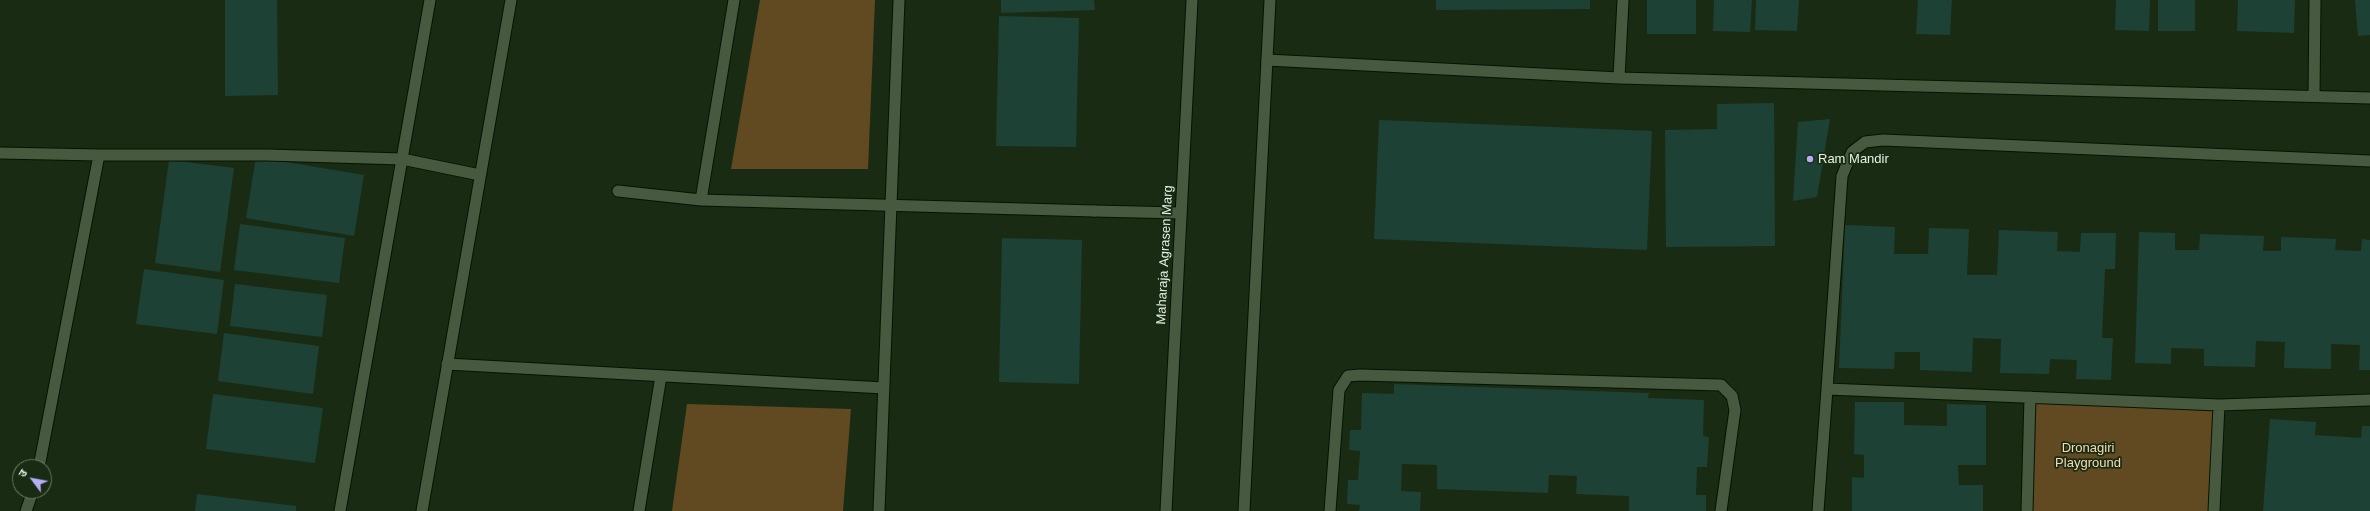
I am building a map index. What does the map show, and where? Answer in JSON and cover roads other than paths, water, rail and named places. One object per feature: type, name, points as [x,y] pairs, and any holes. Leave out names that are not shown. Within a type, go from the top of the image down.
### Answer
[{"type":"street","points":[[340,511],[430,0]]},
{"type":"street","points":[[422,511],[511,0]]},
{"type":"street","points":[[701,200],[734,0]]},
{"type":"street","points":[[878,511],[899,0]]},
{"type":"street","name":"Maharaja Agrasen Marg","points":[[1166,511],[1192,0]]},
{"type":"street","points":[[1244,511],[1270,0]]},
{"type":"street","points":[[1619,78],[1623,0]]},
{"type":"street","points":[[2314,96],[2315,0]]},
{"type":"street","points":[[1267,60],[1619,78],[2370,98]]},
{"type":"street","points":[[1818,511],[1842,176],[1852,152],[1865,142],[1891,141],[2370,161]]},
{"type":"street","points":[[0,153],[99,156],[267,155],[402,159],[480,175]]},
{"type":"street","points":[[41,459],[99,156]]},
{"type":"street","points":[[618,190],[701,200],[1181,213]]},
{"type":"street","points":[[447,364],[884,388]]},
{"type":"street","points":[[1330,511],[1339,390],[1348,376],[1360,375],[1721,385],[1732,396],[1735,410],[1721,511]]},
{"type":"street","points":[[640,511],[661,376]]},
{"type":"street","points":[[1827,389],[2218,405],[2370,400]]},
{"type":"street","points":[[2027,511],[2030,397]]},
{"type":"street","points":[[2214,511],[2218,405]]},
{"type":"street","points":[[26,511],[30,499]]},
{"type":"place","name":"Ram Mandir","points":[[1810,159]]},
{"type":"park label","name":"Dronagiri Playground","points":[[2088,456]]}]
